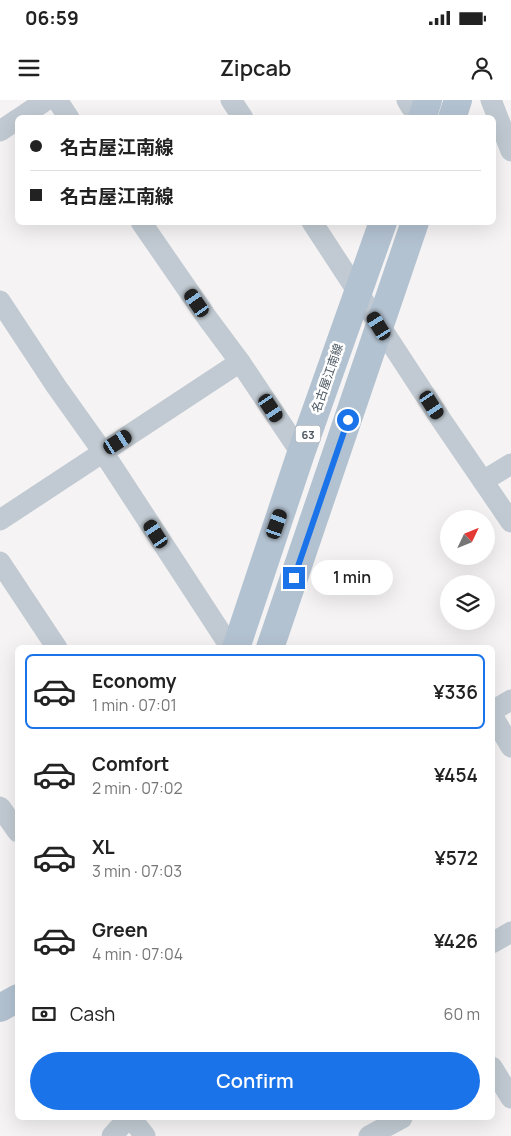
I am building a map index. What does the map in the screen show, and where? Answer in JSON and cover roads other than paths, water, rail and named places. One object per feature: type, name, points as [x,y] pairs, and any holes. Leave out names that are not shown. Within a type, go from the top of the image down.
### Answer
[{"type":"main road","points":[[453,115],[458,100]]},
{"type":"main road","name":"名古屋江南線","points":[[237,645],[301,454],[382,225]]},
{"type":"main road","name":"63","points":[[271,645],[414,225]]},
{"type":"main road","points":[[0,1008],[15,1000]]},
{"type":"street","points":[[24,115],[46,100]]},
{"type":"street","points":[[57,100],[67,115]]},
{"type":"street","points":[[231,100],[240,115]]},
{"type":"street","points":[[490,100],[511,151]]},
{"type":"street","points":[[0,131],[15,121]]},
{"type":"street","points":[[143,225],[240,362],[301,454]]},
{"type":"street","points":[[314,225],[442,421],[511,522]]},
{"type":"street","points":[[0,302],[103,452],[229,645]]},
{"type":"street","points":[[0,520],[240,362]]},
{"type":"street","points":[[483,481],[511,464]]},
{"type":"street","points":[[0,562],[55,645]]},
{"type":"street","points":[[495,711],[511,700]]},
{"type":"street","points":[[495,718],[511,747]]},
{"type":"street","points":[[0,806],[15,828]]},
{"type":"street","points":[[495,941],[511,932]]},
{"type":"street","points":[[495,1072],[511,1098]]},
{"type":"street","points":[[112,1136],[128,1120]]},
{"type":"street","points":[[132,1120],[146,1136]]},
{"type":"street","points":[[369,1136],[398,1120]]}]
